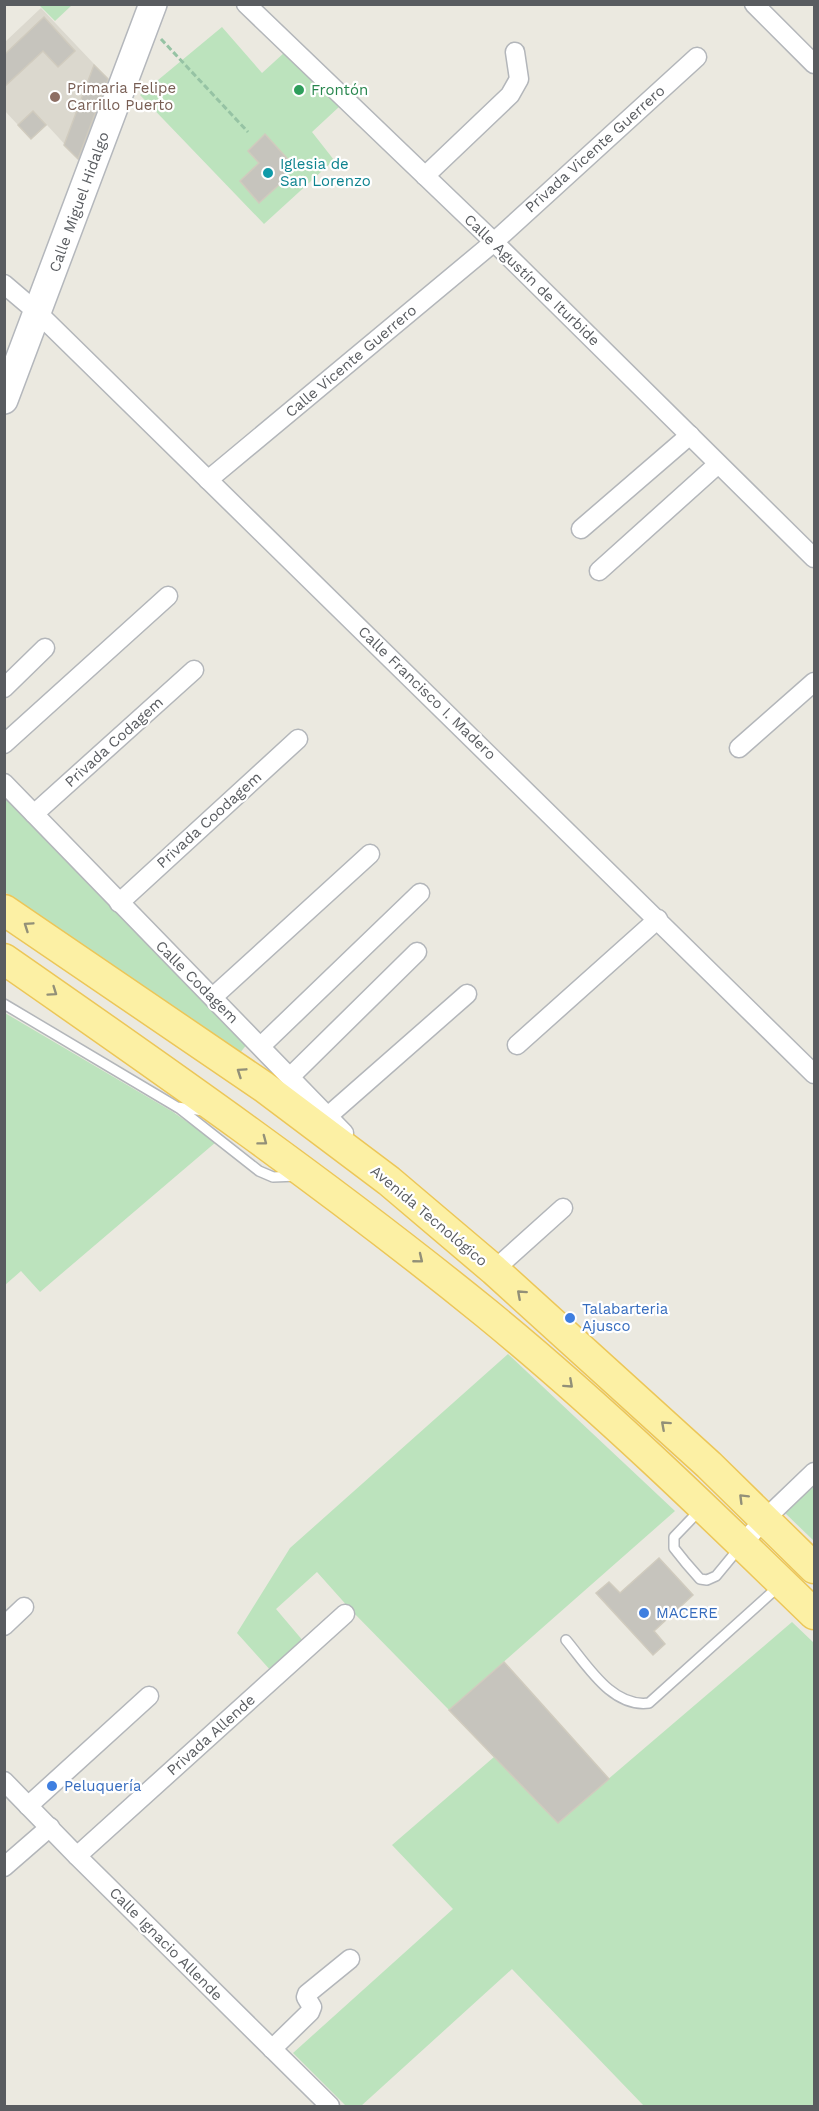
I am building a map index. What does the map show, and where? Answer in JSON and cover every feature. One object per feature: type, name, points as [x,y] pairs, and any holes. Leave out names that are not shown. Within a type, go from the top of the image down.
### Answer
[{"type":"main road","name":"Avenida Tecnológico","points":[[4,910],[264,1087],[390,1181],[494,1270],[709,1464],[814,1569]]},
{"type":"main road","points":[[4,959],[229,1115],[398,1242],[566,1381],[703,1507],[814,1614]]},
{"type":"street","name":"Calle Agustín de Iturbide","points":[[246,4],[494,242],[814,558]]},
{"type":"street","points":[[754,4],[814,64]]},
{"type":"street","name":"Calle Miguel Hidalgo","points":[[4,400],[150,14]]},
{"type":"street","points":[[425,176],[510,94],[519,79],[515,52]]},
{"type":"street","name":"Privada Vicente Guerrero","points":[[494,242],[697,57]]},
{"type":"street","name":"Calle Vicente Guerrero","points":[[208,480],[494,242]]},
{"type":"street","name":"Calle Francisco I. Madero","points":[[4,284],[38,313],[814,1074]]},
{"type":"street","points":[[581,530],[690,435]]},
{"type":"street","points":[[599,571],[718,464]]},
{"type":"street","points":[[4,744],[168,596]]},
{"type":"street","points":[[4,688],[45,648]]},
{"type":"street","name":"Privada Codagem","points":[[34,814],[194,670]]},
{"type":"street","points":[[739,748],[814,682]]},
{"type":"street","name":"Privada Coodagem","points":[[119,903],[298,739]]},
{"type":"street","name":"Calle Codagem","points":[[4,783],[390,1181]]},
{"type":"street","points":[[213,997],[370,854]]},
{"type":"street","points":[[261,1046],[420,893]]},
{"type":"street","points":[[517,1045],[658,919]]},
{"type":"street","points":[[290,1077],[417,952]]},
{"type":"street","points":[[328,1116],[467,994]]},
{"type":"street","points":[[494,1270],[563,1208]]},
{"type":"street","points":[[742,1544],[814,1472]]},
{"type":"street","points":[[4,1626],[24,1607]]},
{"type":"street","name":"Privada Allende","points":[[77,1856],[345,1614]]},
{"type":"street","points":[[28,1806],[149,1696]]},
{"type":"street","name":"Calle Ignacio Allende","points":[[4,1781],[330,2106]]},
{"type":"street","points":[[4,1867],[50,1827]]},
{"type":"street","points":[[272,2049],[310,2012],[312,2007],[306,1997],[307,1994],[350,1959]]},
{"type":"lane","points":[[4,1004],[177,1107],[266,1175],[282,1178],[307,1174]]},
{"type":"lane","points":[[177,1107],[229,1115]]},
{"type":"lane","points":[[703,1507],[674,1538],[674,1548],[700,1579],[707,1580],[716,1576],[742,1544]]},
{"type":"lane","points":[[566,1640],[609,1690],[623,1700],[638,1705],[649,1703],[782,1583]]},
{"type":"path","points":[[150,14],[248,132]]},
{"type":"shaded area","name":"Primaria Felipe Carrillo Puerto","points":[[41,8],[112,83],[81,162],[47,125],[31,139],[5,111],[5,42]]},
{"type":"green space","points":[[39,5],[72,5],[55,21]]},
{"type":"green space","points":[[222,27],[262,73],[285,52],[340,106],[312,132],[334,160],[264,224],[140,95]]},
{"type":"green space","points":[[4,797],[247,1044],[240,1053],[5,892]]},
{"type":"green space","points":[[5,1013],[173,1112],[216,1142],[40,1292],[21,1271],[5,1285]]},
{"type":"green space","points":[[508,1354],[675,1511],[449,1710],[317,1572],[276,1609],[304,1642],[272,1672],[237,1633],[290,1548]]},
{"type":"green space","points":[[814,1484],[814,1541],[784,1512]]},
{"type":"green space","points":[[792,1622],[814,1643],[814,2106],[644,2106],[512,1969],[361,2106],[346,2106],[293,2053],[453,1909],[392,1845],[494,1757],[558,1822]]},
{"type":"building","points":[[44,17],[75,51],[58,67],[43,51],[4,87],[4,55]]},
{"type":"building","points":[[94,65],[108,79],[78,159],[64,145]]},
{"type":"building","points":[[33,111],[46,125],[31,139],[18,125]]},
{"type":"building","name":"Iglesia de San Lorenzo","points":[[265,134],[294,166],[279,180],[282,182],[259,203],[240,181],[259,163],[248,151]]},
{"type":"building","name":"MACERE","points":[[659,1558],[693,1595],[654,1631],[665,1644],[653,1655],[596,1593],[609,1582],[620,1593]]},
{"type":"building","points":[[504,1662],[609,1779],[558,1823],[449,1710]]},
{"type":"place","name":"Frontón","points":[[299,90]]},
{"type":"place","name":"Primaria Felipe Carrillo Puerto","points":[[55,97]]},
{"type":"place","name":"Iglesia de San Lorenzo","points":[[268,173]]},
{"type":"place","name":"Talabarteria Ajusco","points":[[570,1318]]},
{"type":"place","name":"MACERE","points":[[644,1613]]},
{"type":"place","name":"Peluquería","points":[[52,1786]]}]
